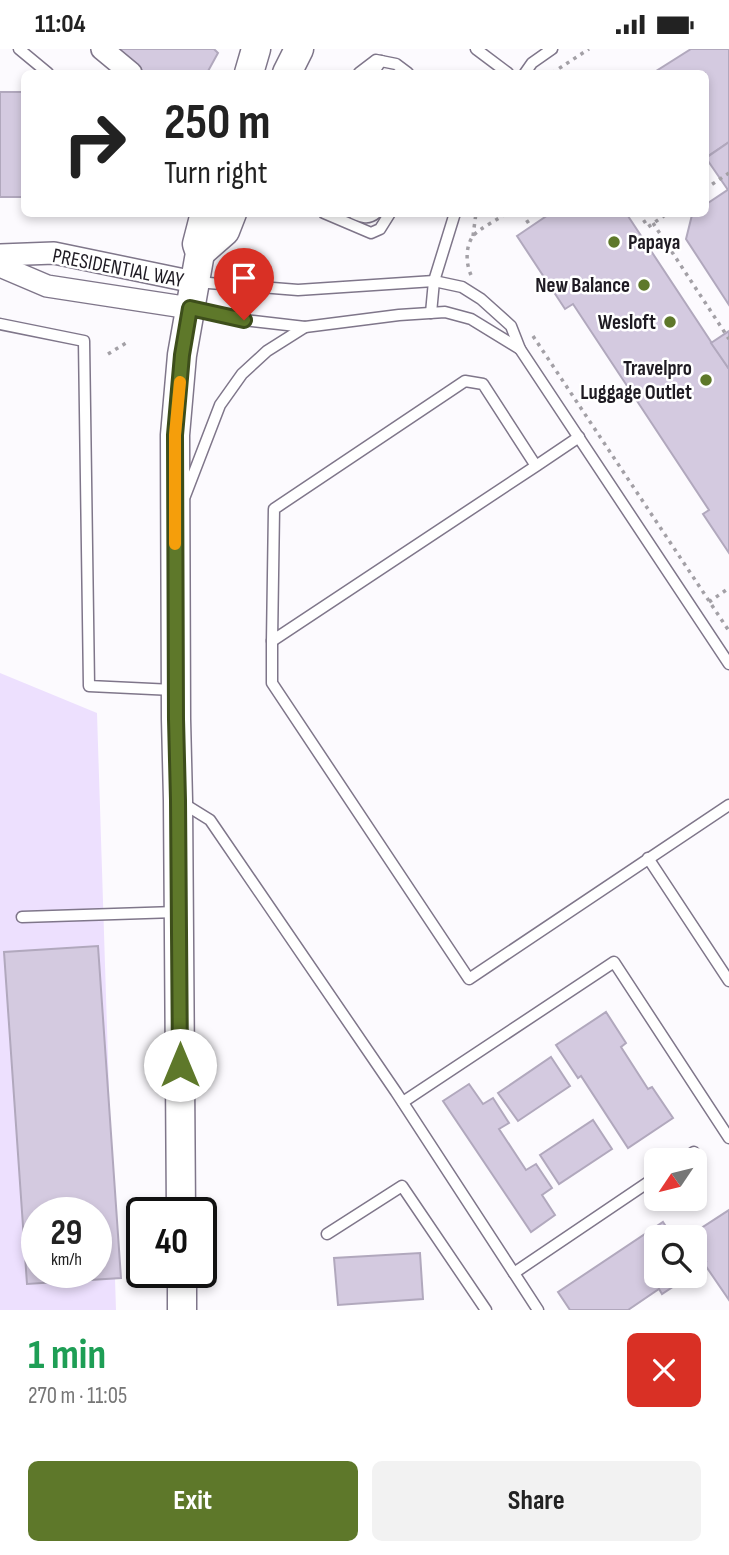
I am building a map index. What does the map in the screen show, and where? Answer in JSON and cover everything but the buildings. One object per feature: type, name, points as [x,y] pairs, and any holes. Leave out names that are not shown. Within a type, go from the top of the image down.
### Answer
[{"type":"street","points":[[102,49],[127,70]]},
{"type":"street","points":[[250,70],[256,49]]},
{"type":"street","points":[[288,70],[299,49]]},
{"type":"street","points":[[201,253],[197,244],[204,217]]},
{"type":"street","points":[[181,1197],[175,435],[182,355],[201,253],[225,231],[230,217]]},
{"type":"street","name":"PRESIDENTIAL WAY","points":[[0,255],[54,253],[192,295]]},
{"type":"street","name":"PRESIDENTIAL WAY","points":[[0,266],[47,286],[192,295]]},
{"type":"street","points":[[182,1288],[182,1310]]},
{"type":"lane","points":[[19,49],[44,70]]},
{"type":"lane","points":[[476,49],[504,70]]},
{"type":"lane","points":[[527,70],[532,63],[552,49]]},
{"type":"lane","points":[[363,70],[376,60],[396,64],[404,70]]},
{"type":"lane","points":[[375,70],[381,61]]},
{"type":"lane","points":[[333,217],[371,233],[380,229],[388,217]]},
{"type":"lane","points":[[431,313],[434,281],[454,217]]},
{"type":"lane","points":[[192,295],[434,281],[462,287],[481,299],[511,326],[520,349],[729,664]]},
{"type":"lane","points":[[192,295],[244,320],[304,327],[445,312],[471,319],[520,349]]},
{"type":"lane","points":[[0,324],[84,341],[89,687],[176,690]]},
{"type":"lane","points":[[175,521],[220,405],[242,374],[267,351],[304,327]]},
{"type":"lane","points":[[536,466],[483,384],[465,381],[274,509],[272,683],[469,979],[729,805]]},
{"type":"lane","points":[[272,641],[579,437]]},
{"type":"lane","points":[[178,800],[210,820],[403,1103],[538,1310]]},
{"type":"lane","points":[[648,858],[729,981]]},
{"type":"lane","points":[[22,917],[179,912]]},
{"type":"lane","points":[[403,1103],[614,962],[729,1138]]},
{"type":"lane","points":[[514,1273],[644,1185]]},
{"type":"lane","points":[[327,1234],[402,1186],[486,1310]]},
{"type":"path","points":[[557,70],[589,49]]},
{"type":"path","points":[[709,186],[729,173]]},
{"type":"path","points":[[475,217],[467,262],[475,281]]},
{"type":"path","points":[[473,236],[501,217]]},
{"type":"path","points":[[525,217],[531,227]]},
{"type":"path","points":[[642,217],[648,227],[662,217]]},
{"type":"path","points":[[653,223],[729,339]]},
{"type":"path","points":[[532,335],[729,631]]},
{"type":"path","points":[[108,354],[126,343]]},
{"type":"path","points":[[709,602],[729,588]]},
{"type":"shaded area","points":[[0,673],[97,713],[116,1310],[0,1310]]},
{"type":"slow traffic","points":[[175,544],[175,435],[180,382]]},
{"type":"place","name":"Papaya","points":[[614,242]]},
{"type":"place","name":"New Balance","points":[[644,285]]},
{"type":"place","name":"Wesloft","points":[[670,322]]},
{"type":"place","name":"Travelpro Luggage Outlet","points":[[706,380]]},
{"type":"route","points":[[180,1065],[175,435],[182,355],[190,308],[244,320]]}]
